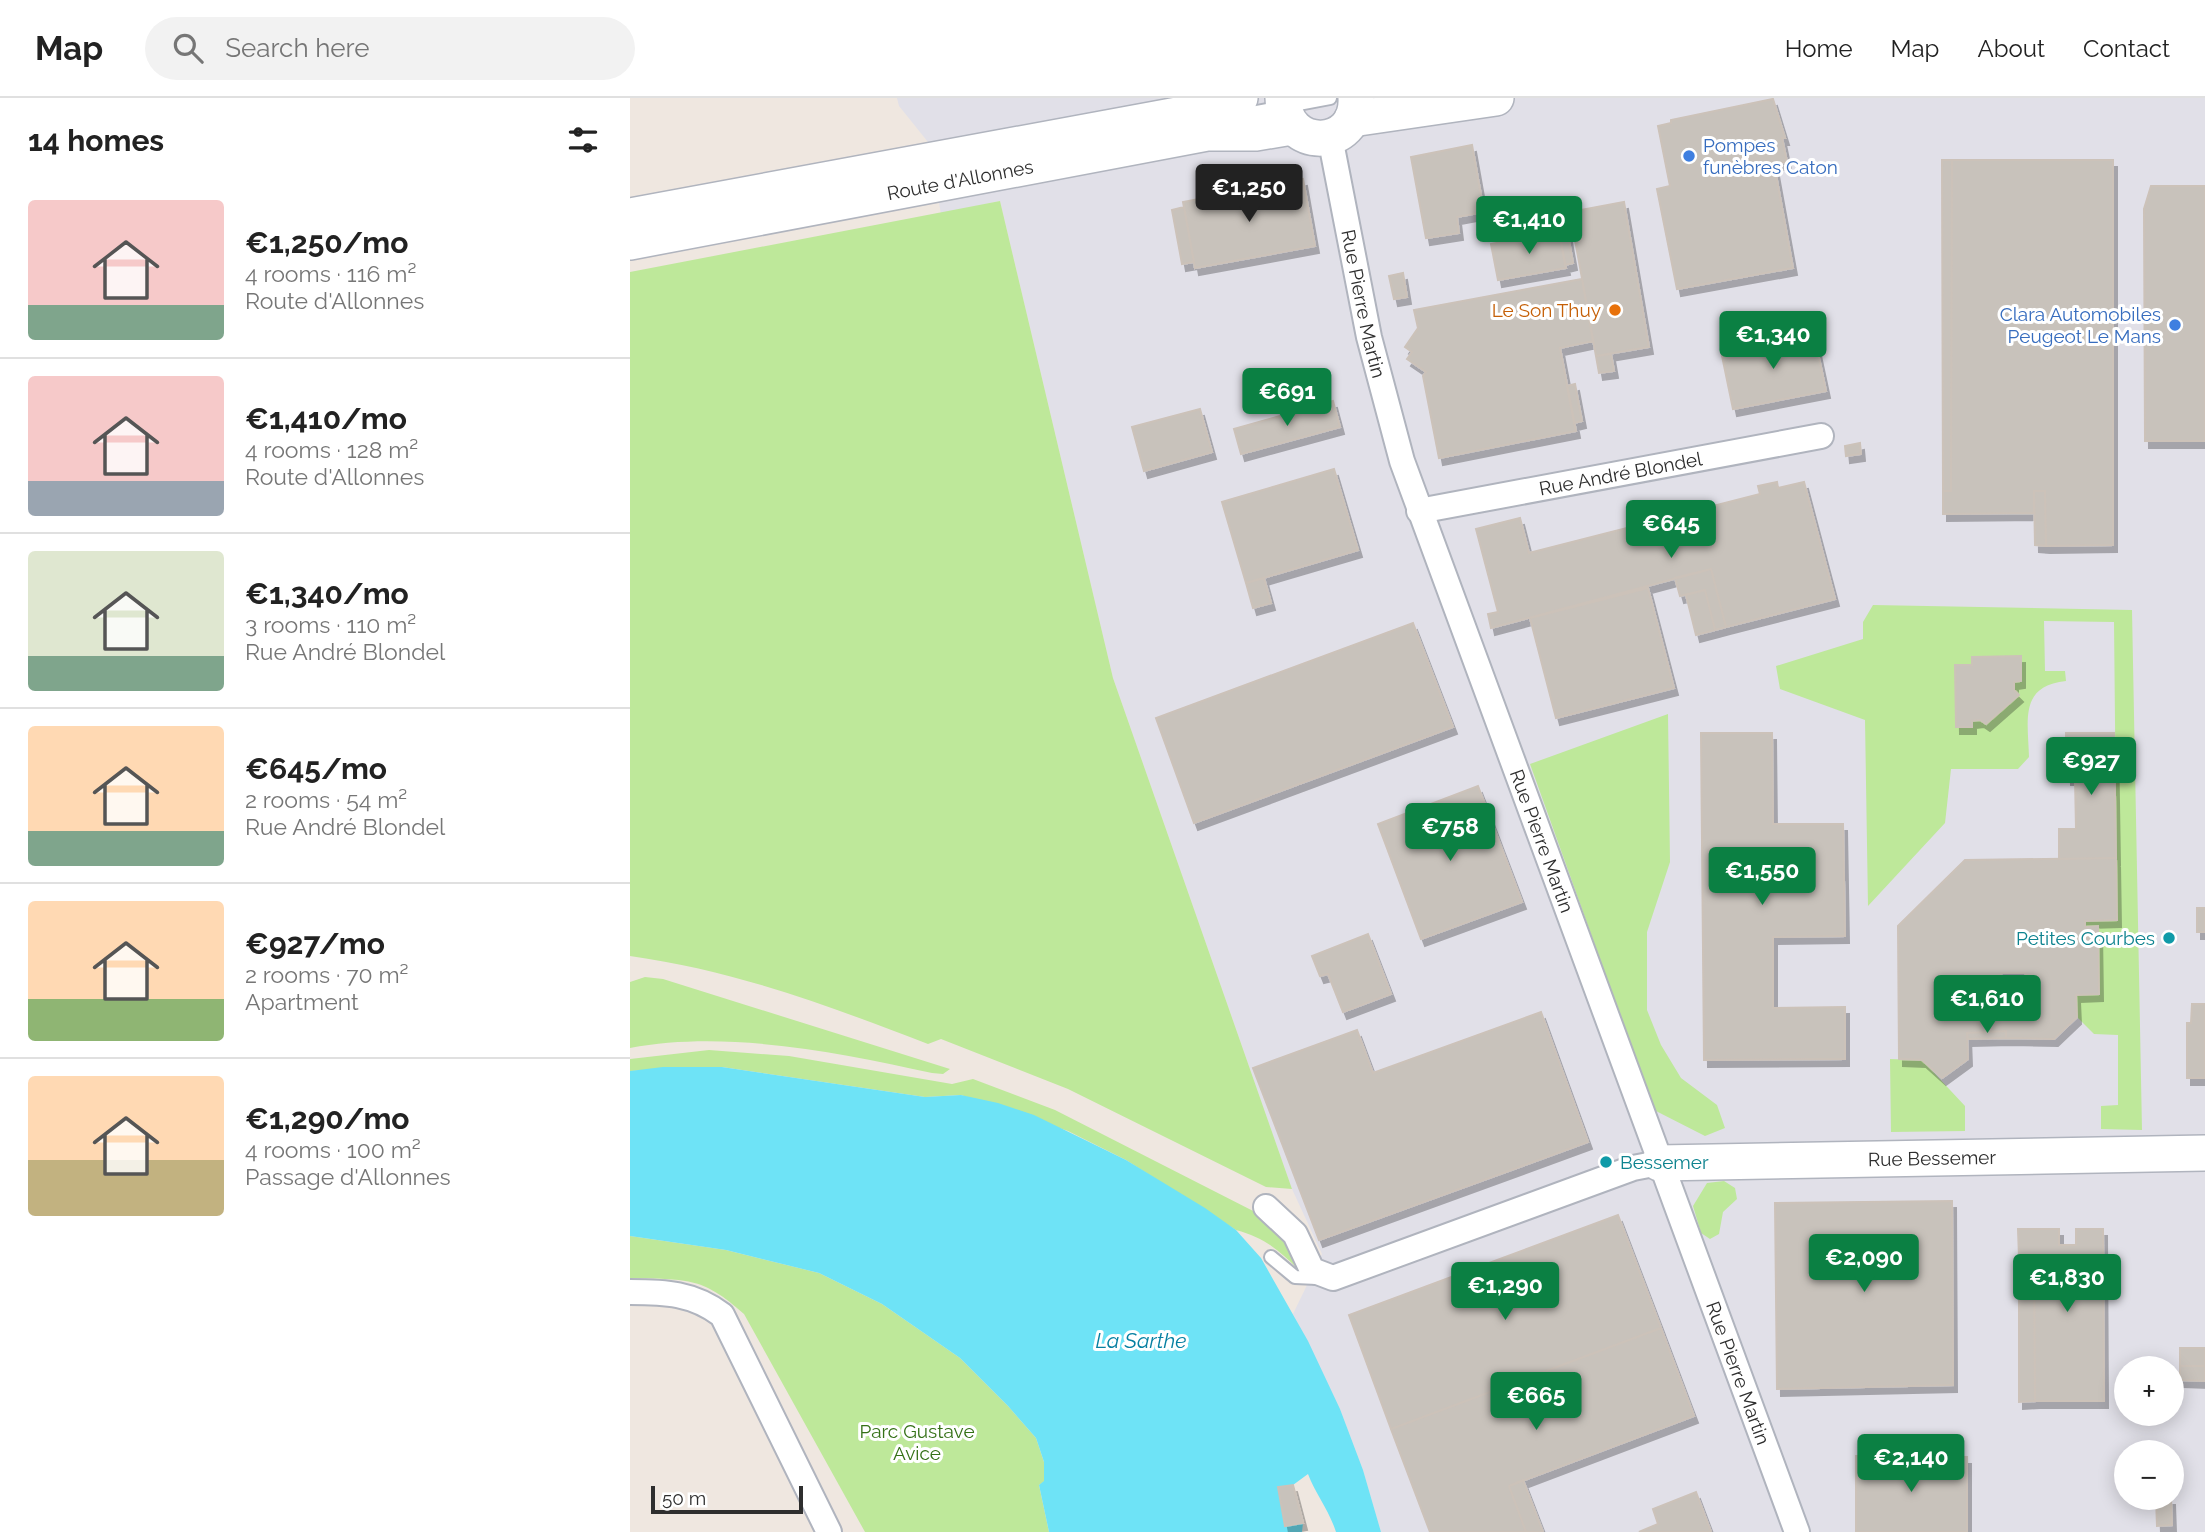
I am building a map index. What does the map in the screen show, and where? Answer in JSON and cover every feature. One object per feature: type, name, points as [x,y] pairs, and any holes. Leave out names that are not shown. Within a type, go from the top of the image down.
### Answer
[{"type":"main road","name":"Route d'Allonnes","points":[[630,216],[1199,111],[1240,98]]},
{"type":"main road","name":"Route d'Allonnes","points":[[630,242],[1207,133],[1256,133],[1286,110],[1309,137],[1342,113],[1496,98]]},
{"type":"main road","name":"Rue Bessemer","points":[[1659,1163],[2205,1153]]},
{"type":"street","name":"Rue Pierre Martin","points":[[1342,113],[1384,400],[1419,511],[1797,1532]]},
{"type":"street","name":"Rue André Blondel","points":[[1419,511],[1821,436]]},
{"type":"street","points":[[1266,1206],[1294,1234],[1312,1270],[1320,1276],[1333,1278],[1356,1272],[1633,1168],[1659,1163]]},
{"type":"street","points":[[630,1292],[670,1292],[690,1297],[722,1315],[829,1532]]},
{"type":"lane","points":[[630,228],[1286,110]]},
{"type":"lane","points":[[1271,1257],[1295,1277],[1315,1279],[1320,1276]]},
{"type":"shaded area","points":[[897,98],[2205,98],[2205,1532],[1381,1532],[1363,1470],[1340,1409],[1293,1314],[1322,1254],[1292,1189],[1113,678],[1000,201],[941,214],[928,142],[899,106]]},
{"type":"green space","points":[[1000,201],[1113,678],[1292,1189],[1266,1187],[1068,1089],[941,1039],[928,1044],[818,1003],[745,980],[630,956],[630,272]]},
{"type":"green space","points":[[1873,605],[2132,610],[2142,1130],[2101,1129],[2101,1106],[2118,1105],[2118,1035],[2094,1034],[2077,1017],[2076,995],[2099,994],[2097,926],[2085,927],[2085,921],[2117,920],[2114,622],[2044,621],[2045,671],[2065,671],[2066,681],[2051,684],[2033,697],[2028,718],[2029,757],[2018,769],[1951,769],[1945,823],[1868,906],[1865,720],[1780,689],[1776,666],[1863,639],[1863,622]]},
{"type":"green space","points":[[1668,714],[1670,862],[1647,932],[1647,1010],[1661,1045],[1681,1078],[1717,1105],[1725,1128],[1705,1136],[1654,1110],[1530,764]]},
{"type":"green space","points":[[645,977],[663,979],[950,1069],[943,1074],[932,1073],[820,1051],[743,1042],[704,1041],[630,1048],[630,982]]},
{"type":"green space","points":[[709,1050],[789,1056],[952,1084],[973,1079],[1055,1110],[1261,1215],[1282,1233],[1298,1269],[1270,1245],[1236,1230],[1126,1160],[1068,1131],[961,1095],[925,1097],[722,1067],[630,1071],[630,1059]]},
{"type":"green space","points":[[1890,1059],[1922,1060],[1965,1106],[1965,1131],[1891,1132]]},
{"type":"green space","points":[[1724,1181],[1735,1188],[1737,1199],[1723,1212],[1719,1234],[1710,1239],[1701,1233],[1693,1206],[1707,1183]]},
{"type":"green space","name":"Parc Gustave Avice","points":[[630,1236],[726,1250],[819,1273],[882,1304],[960,1358],[1036,1438],[1044,1462],[1045,1481],[1039,1485],[1049,1532],[865,1532],[744,1314],[704,1286],[679,1280],[630,1278]]},
{"type":"water","name":"La Sarthe","points":[[663,1067],[722,1067],[925,1097],[961,1095],[998,1103],[1034,1115],[1126,1160],[1205,1208],[1236,1230],[1261,1258],[1308,1341],[1340,1409],[1363,1470],[1381,1532],[1336,1532],[1308,1474],[1293,1485],[1303,1523],[1302,1532],[1049,1532],[1039,1485],[1044,1481],[1044,1462],[1036,1438],[960,1358],[882,1304],[819,1273],[726,1250],[630,1236],[630,1071]]},
{"type":"building","points":[[1773,99],[1785,138],[1782,138],[1787,162],[1774,164],[1793,268],[1677,289],[1657,189],[1670,186],[1658,126],[1671,123],[1671,120]]},
{"type":"building","points":[[1472,145],[1484,212],[1457,217],[1459,233],[1426,238],[1411,157]]},
{"type":"building","points":[[1942,160],[1952,160],[1951,491],[1943,491]]},
{"type":"building","points":[[1952,160],[2113,160],[2113,545],[2046,546],[2045,491],[2034,491],[2034,513],[1943,514],[1943,491],[1951,491]]},
{"type":"building","points":[[1303,179],[1315,246],[1195,268],[1183,202]]},
{"type":"building","name":"Clara Automobiles Peugeot Le Mans","points":[[2151,186],[2205,186],[2205,441],[2145,441],[2144,209]]},
{"type":"building","name":"Le Son Thuy","points":[[1624,202],[1649,347],[1596,356],[1570,212]]},
{"type":"building","points":[[1184,207],[1194,262],[1182,264],[1172,210]]},
{"type":"building","points":[[1567,230],[1573,263],[1565,265],[1559,231]]},
{"type":"building","points":[[1559,231],[1566,268],[1498,280],[1491,244]]},
{"type":"building","points":[[1403,273],[1407,297],[1394,299],[1389,276]]},
{"type":"building","points":[[1582,279],[1593,341],[1560,348],[1576,431],[1439,458],[1423,376],[1426,372],[1407,359],[1412,352],[1405,347],[1418,328],[1414,310]]},
{"type":"building","points":[[1810,334],[1812,345],[1816,344],[1826,391],[1733,409],[1721,351]]},
{"type":"building","points":[[1611,354],[1614,371],[1599,373],[1596,356]]},
{"type":"building","points":[[1575,384],[1582,421],[1574,423],[1567,386]]},
{"type":"building","points":[[1333,401],[1340,427],[1241,454],[1234,429]]},
{"type":"building","points":[[1200,409],[1212,452],[1144,471],[1132,427]]},
{"type":"building","points":[[1860,443],[1861,454],[1846,456],[1845,446]]},
{"type":"building","points":[[1334,469],[1358,550],[1246,583],[1222,502]]},
{"type":"building","points":[[1777,482],[1778,488],[1804,482],[1835,599],[1726,627],[1711,569],[1491,628],[1488,614],[1498,612],[1476,529],[1520,518],[1529,553],[1760,494],[1758,486]]},
{"type":"building","points":[[2034,491],[2045,491],[2046,546],[2035,545]]},
{"type":"building","points":[[1711,569],[1726,627],[1715,630],[1705,590],[1680,596],[1675,578]]},
{"type":"building","points":[[1264,578],[1271,603],[1253,608],[1246,583]]},
{"type":"building","points":[[1648,588],[1674,688],[1556,718],[1530,618]]},
{"type":"building","points":[[1705,590],[1715,630],[1696,635],[1686,595]]},
{"type":"building","points":[[1413,623],[1453,727],[1194,823],[1156,718]]},
{"type":"building","points":[[2021,656],[2021,681],[2014,682],[2014,690],[2019,695],[1986,724],[1980,720],[1972,721],[1972,727],[1956,727],[1955,665],[1972,665],[1972,657]]},
{"type":"building","points":[[1701,733],[1772,733],[1773,824],[1843,824],[1845,936],[1773,937],[1773,1008],[1845,1007],[1845,1059],[1704,1060]]},
{"type":"building","points":[[2066,733],[2114,733],[2116,858],[2059,859],[2059,829],[2076,829],[2075,778],[2067,778]]},
{"type":"building","points":[[1478,786],[1522,902],[1421,939],[1378,824]]},
{"type":"building","points":[[2116,858],[2117,920],[2085,921],[2085,927],[2098,926],[2099,994],[2076,995],[2077,1017],[2054,1039],[2006,1038],[2006,1031],[1967,1033],[1968,1059],[1942,1078],[1922,1060],[1899,1059],[1898,926],[1965,860]],"holes":[[[2002,973],[2025,973],[2030,980],[2030,1002],[2025,1008],[2002,1008],[1996,1002],[1996,979]]]},
{"type":"building","points":[[2197,908],[2205,908],[2205,932],[2197,932]]},
{"type":"building","points":[[1368,934],[1391,994],[1343,1012],[1328,974],[1320,976],[1312,956]]},
{"type":"building","points":[[2192,1004],[2205,1004],[2205,1078],[2187,1078],[2187,1023],[2191,1023]]},
{"type":"building","points":[[1541,1012],[1588,1142],[1319,1240],[1253,1068],[1357,1030],[1373,1073]]},
{"type":"building","points":[[2006,1031],[2006,1038],[1968,1039],[1967,1033]]},
{"type":"building","points":[[1952,1201],[1953,1385],[1777,1389],[1775,1203]]},
{"type":"building","points":[[1618,1215],[1661,1328],[1391,1429],[1349,1315]]},
{"type":"building","points":[[2018,1229],[2059,1229],[2059,1245],[2076,1245],[2076,1229],[2103,1229],[2104,1401],[2035,1401],[2034,1257],[2019,1257]]},
{"type":"building","points":[[2019,1257],[2034,1257],[2035,1401],[2019,1402]]},
{"type":"building","points":[[1661,1328],[1694,1416],[1509,1486],[1526,1532],[1430,1532],[1391,1429]]},
{"type":"building","points":[[2180,1348],[2205,1348],[2205,1366],[2184,1366],[2184,1356],[2180,1356]]},
{"type":"building","points":[[2184,1366],[2205,1366],[2205,1381],[2184,1380]]},
{"type":"building","points":[[1856,1456],[1967,1457],[1967,1532],[1856,1532]]},
{"type":"building","points":[[1523,1480],[1543,1532],[1526,1532],[1509,1486]]},
{"type":"building","points":[[1293,1485],[1303,1523],[1285,1526],[1278,1487]]},
{"type":"building","points":[[1696,1492],[1711,1532],[1639,1532],[1658,1524],[1653,1509]]},
{"type":"building","points":[[2156,1510],[2171,1510],[2172,1525],[2157,1526]]},
{"type":"place","name":"Pompes funèbres Caton","points":[[1689,156]]},
{"type":"place","name":"Le Son Thuy","points":[[1615,310]]},
{"type":"place","name":"Clara Automobiles Peugeot Le Mans","points":[[2175,325]]},
{"type":"place","name":"Petites Courbes","points":[[2169,938]]},
{"type":"place","name":"Bessemer","points":[[1606,1162]]}]
